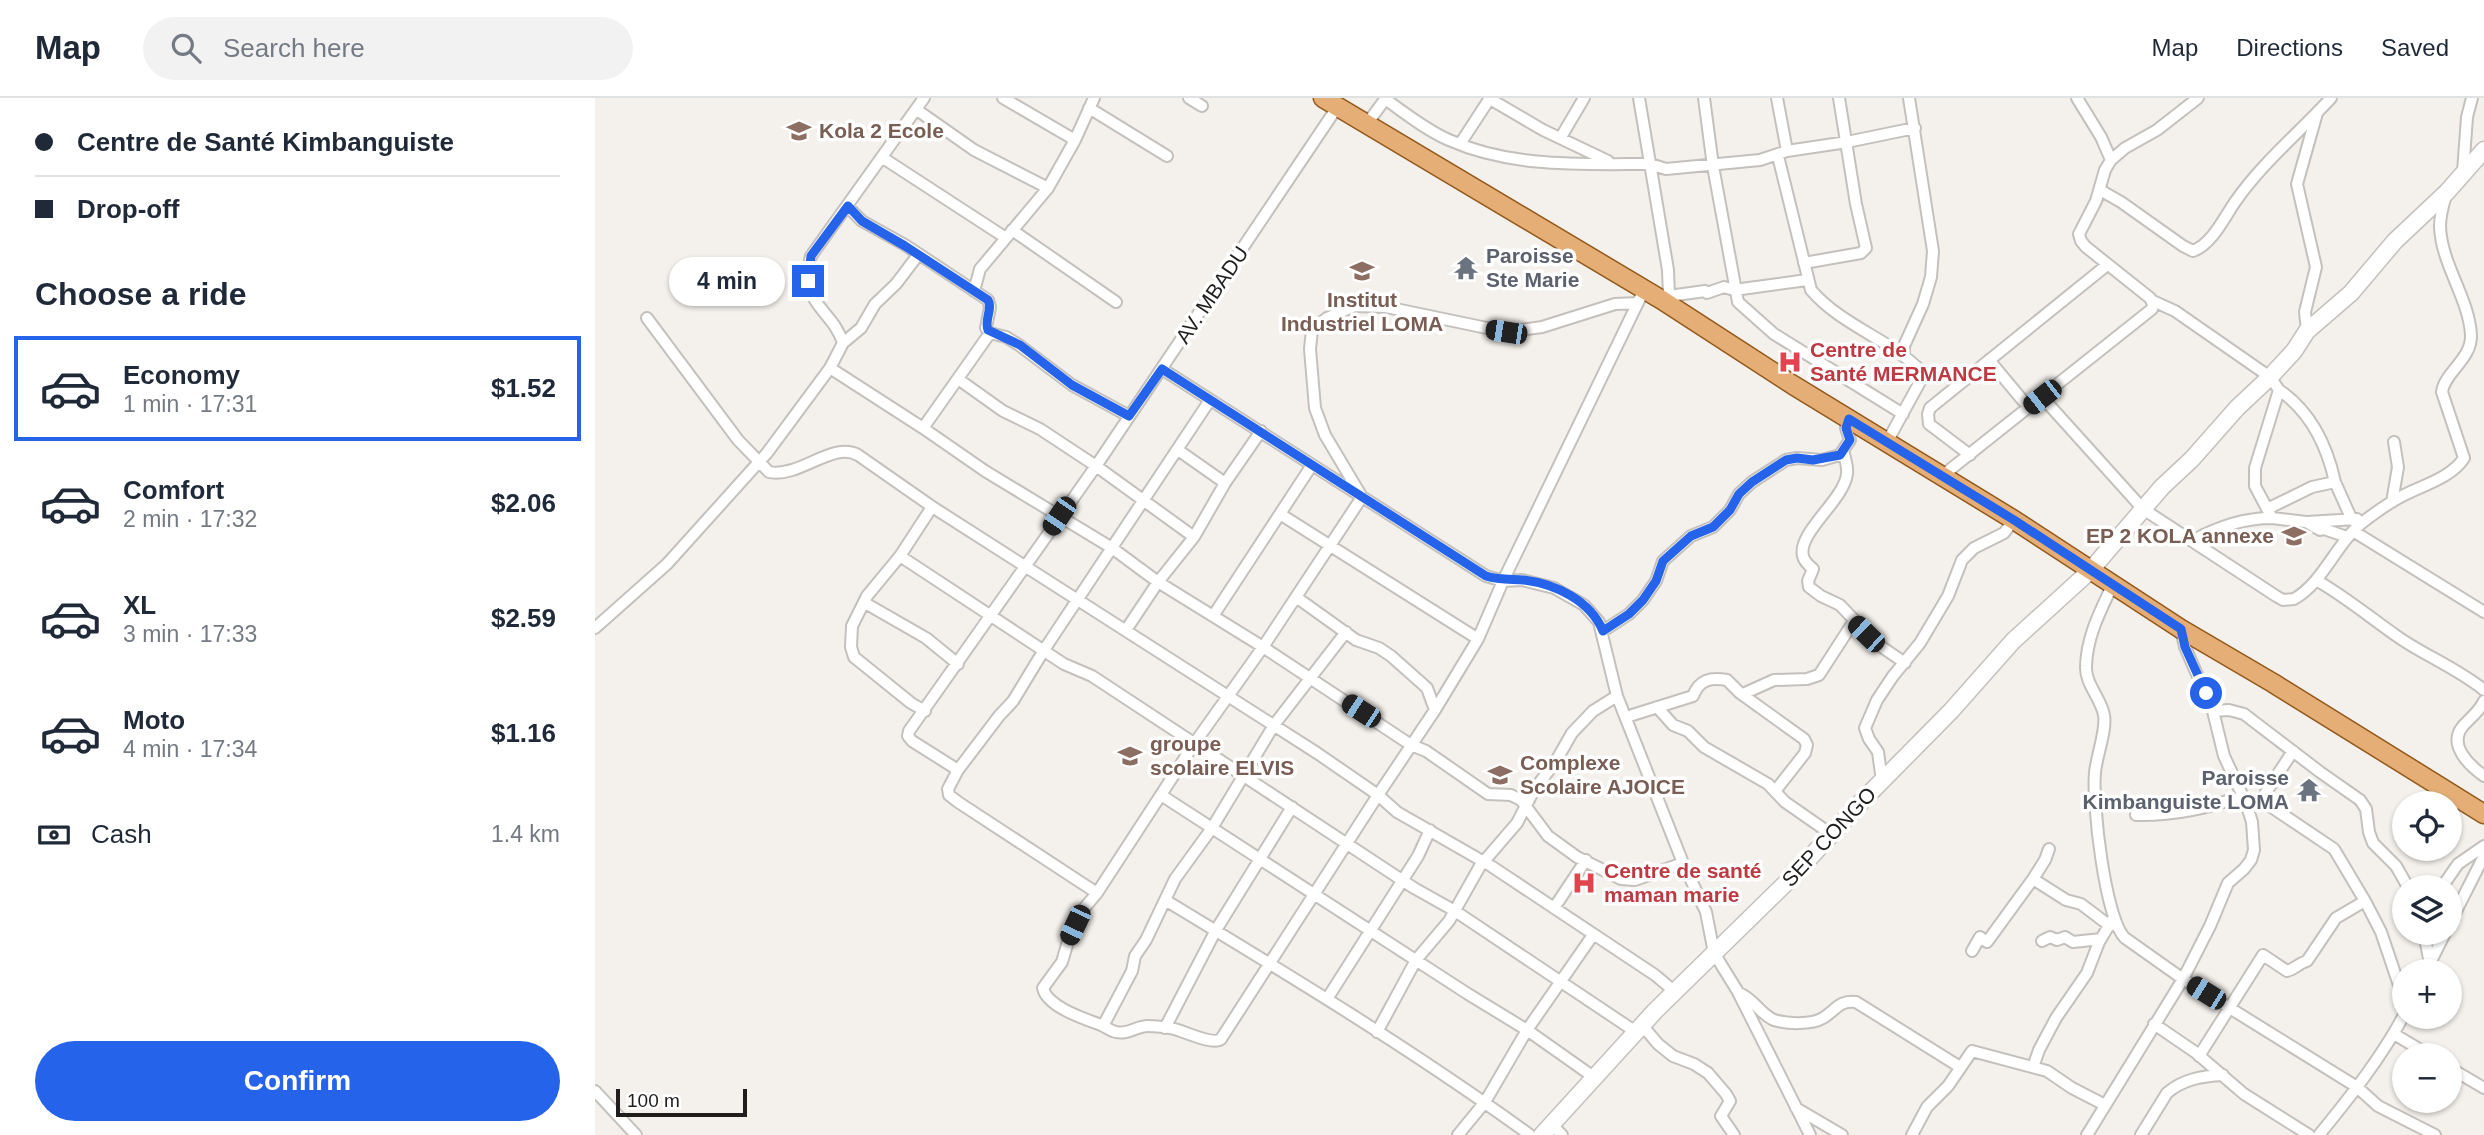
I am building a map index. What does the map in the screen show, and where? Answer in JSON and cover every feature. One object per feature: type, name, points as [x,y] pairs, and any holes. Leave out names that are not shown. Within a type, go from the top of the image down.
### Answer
[{"type":"main road","points":[[1331,102],[1641,297],[1665,298],[1849,419],[2014,520],[2112,586],[2484,814]]},
{"type":"street","points":[[843,344],[813,297],[807,275],[811,256],[924,98]]},
{"type":"street","points":[[1003,98],[1075,140]]},
{"type":"street","points":[[1189,98],[1202,106]]},
{"type":"street","points":[[1560,137],[1584,98]]},
{"type":"street","points":[[1704,98],[1713,166],[1738,302],[1774,334],[1903,414]]},
{"type":"street","points":[[1777,98],[1783,153],[1811,290],[1823,304],[1859,330],[1904,355],[1923,374],[1887,442]]},
{"type":"street","points":[[1804,263],[1865,251],[1839,98]]},
{"type":"street","points":[[1904,355],[1903,346],[1923,304],[1931,277],[1933,251],[1909,98]]},
{"type":"street","points":[[2077,98],[2101,137],[2111,160]]},
{"type":"street","points":[[2198,98],[2157,130],[2111,160],[2079,238],[2106,265],[2153,301],[2175,311],[2291,398],[2306,415],[2328,456],[2351,529]]},
{"type":"street","points":[[2100,190],[2183,246],[2193,251],[2199,249],[2258,174],[2331,98]]},
{"type":"street","points":[[2463,172],[2466,117],[2472,98]]},
{"type":"street","points":[[1366,125],[1385,99],[1446,139],[1461,144],[1543,164],[1650,164],[1666,169],[1713,166],[1915,128]]},
{"type":"street","points":[[1461,144],[1490,99],[1614,164]]},
{"type":"street","points":[[1637,99],[1667,260],[1665,298],[1705,291],[1707,293],[1724,287],[1734,290],[1807,280]]},
{"type":"street","name":"AV. MBADU","points":[[958,770],[909,738],[909,732],[1162,369],[1331,102]]},
{"type":"street","points":[[974,291],[977,273],[1048,188],[1075,140],[1091,103],[1167,156]]},
{"type":"street","points":[[917,110],[974,150],[1048,188]]},
{"type":"street","points":[[2307,331],[2305,312],[2316,267],[2297,184],[2318,110]]},
{"type":"street","name":"SEP CONGO","points":[[1552,1132],[1595,1078],[1674,991],[1793,877],[1831,834],[1951,712],[2013,641],[2089,571],[2162,487],[2213,437],[2237,408],[2274,383],[2307,331],[2351,293],[2395,240],[2447,192],[2484,149]]},
{"type":"street","points":[[883,158],[1116,302]]},
{"type":"street","points":[[2042,397],[2143,509],[2283,600],[2294,599],[2316,580],[2351,529],[2392,502],[2450,473],[2464,458],[2442,392],[2444,384],[2458,368],[2470,345],[2471,336],[2441,232],[2441,213],[2447,192]]},
{"type":"street","points":[[848,206],[862,221],[974,291],[990,304],[986,328],[990,333],[1006,337],[1020,345],[1072,385],[1129,416]]},
{"type":"street","points":[[595,628],[667,564],[758,462],[830,368],[843,344],[861,328],[875,304],[896,284],[918,256]]},
{"type":"street","points":[[1970,455],[1929,424],[1928,414],[1938,400],[2106,265]]},
{"type":"street","points":[[1362,497],[1325,435],[1315,408],[1310,336],[1318,324],[1355,306],[1371,305],[1506,332],[1542,327],[1641,297]]},
{"type":"street","points":[[1362,497],[1263,647],[1194,744],[1097,893],[1081,912],[1062,962],[1043,988],[1044,993],[1079,1018],[1115,1032],[1146,1026],[1185,1031],[1217,1042],[1221,1039],[1435,710],[1478,639],[1503,581],[1641,297]]},
{"type":"street","points":[[1942,476],[2144,317],[2152,309],[2153,301]]},
{"type":"street","points":[[647,318],[719,415],[769,472],[794,470],[835,453],[852,452],[933,508],[1274,725],[1378,795],[1397,812],[1555,908],[1655,975],[1674,991]]},
{"type":"street","points":[[923,428],[990,333]]},
{"type":"street","points":[[1989,360],[2029,408]]},
{"type":"street","points":[[830,368],[985,471],[1112,548],[1158,582],[1263,647],[1411,745],[1426,751],[1487,794],[1511,795],[1526,805],[1548,836],[1577,857],[1621,878],[1635,880],[1683,863]]},
{"type":"street","points":[[1162,369],[1486,576],[1503,581],[1522,580],[1554,587],[1592,612],[1603,631],[1617,696],[1683,863],[1706,912],[1714,953],[1738,992],[1810,1135]]},
{"type":"street","points":[[958,379],[1003,411],[1036,427],[1096,466],[1193,537]]},
{"type":"street","points":[[2274,383],[2255,468],[2255,486],[2269,513],[2351,529],[2484,612]]},
{"type":"street","points":[[1097,893],[951,796],[948,789],[958,770],[1013,701],[1077,599],[1210,400]]},
{"type":"street","points":[[1603,631],[1629,614],[1643,600],[1656,581],[1663,561],[1691,536],[1713,527],[1752,482],[1786,460],[1822,460],[1840,455],[1850,440],[1846,428],[1849,419]]},
{"type":"street","points":[[1126,630],[1193,537],[1225,483],[1261,431]]},
{"type":"street","points":[[2392,502],[2398,467],[2394,442]]},
{"type":"street","points":[[1178,450],[1225,483]]},
{"type":"street","points":[[1843,452],[1846,479],[1835,500],[1813,527],[1802,554],[1813,569],[1809,587],[1840,605],[1887,651],[1905,663]]},
{"type":"street","points":[[1213,616],[1312,464]]},
{"type":"street","points":[[2192,541],[2216,528],[2269,513],[2299,492],[2335,482]]},
{"type":"street","points":[[925,710],[853,656],[852,626],[870,592],[900,556],[933,508]]},
{"type":"street","points":[[1280,514],[1478,639]]},
{"type":"street","points":[[1882,781],[1878,752],[1865,728],[1877,700],[1905,663],[1948,596],[1962,560],[1974,548],[2004,533],[2014,520]]},
{"type":"street","points":[[2306,522],[2320,530],[2351,529]]},
{"type":"street","points":[[900,556],[1064,664],[1091,676],[1455,911],[1559,982],[1639,1029],[1682,1061],[1700,1066],[1717,1082],[1730,1101],[1721,1116],[1734,1135]]},
{"type":"street","points":[[2316,580],[2362,608],[2409,644],[2452,667],[2484,690]]},
{"type":"street","points":[[2033,1067],[2056,1018],[2087,973],[2101,939],[2112,921],[2096,804],[2095,774],[2105,718],[2085,670],[2094,620],[2112,586]]},
{"type":"street","points":[[1296,597],[1356,640],[1379,648],[1391,656],[1427,688],[1435,710]]},
{"type":"street","points":[[865,603],[921,635],[958,664]]},
{"type":"street","points":[[1743,694],[1774,680],[1806,680],[1819,675],[1854,621]]},
{"type":"street","points":[[2087,1135],[2183,979],[2228,883],[2251,860],[2254,836],[2243,796],[2224,756],[2213,711],[2185,647],[2181,629]]},
{"type":"street","points":[[1103,1026],[1175,879],[1212,828],[1274,725],[1346,632]]},
{"type":"street","points":[[1626,717],[1693,696],[1697,686],[1704,680],[1727,680],[1749,700],[1804,738],[1807,746],[1805,752],[1776,790]]},
{"type":"street","points":[[1377,1032],[1416,960],[1455,911],[1470,880],[1483,862],[1509,835],[1581,722],[1617,696]]},
{"type":"street","points":[[2484,701],[2481,709],[2461,729],[2459,737],[2460,752],[2464,759],[2484,776]]},
{"type":"street","points":[[1657,707],[1673,725],[1688,731],[1712,753],[1776,790],[1785,802],[1831,834]]},
{"type":"street","points":[[2213,711],[2229,710],[2244,714],[2360,800],[2366,809],[2374,846],[2396,866],[2401,875]]},
{"type":"street","points":[[2293,751],[2261,800],[2334,849],[2381,932],[2392,965]]},
{"type":"street","points":[[1161,795],[1527,1030],[1595,1078]]},
{"type":"street","points":[[2136,815],[2184,813],[2210,808],[2243,796]]},
{"type":"street","points":[[1165,1028],[1216,930],[1293,807]]},
{"type":"street","points":[[1327,999],[1418,856],[1430,830]]},
{"type":"street","points":[[2450,875],[2458,864],[2484,846]]},
{"type":"street","points":[[1972,951],[1980,937],[1987,942],[2033,879],[2049,849]]},
{"type":"street","points":[[2462,899],[2484,856]]},
{"type":"street","points":[[1555,908],[1586,860]]},
{"type":"street","points":[[2033,879],[2066,900],[2081,904],[2112,921],[2122,935],[2183,979],[2357,1087],[2378,1106],[2435,1135]]},
{"type":"street","points":[[1165,900],[1327,999],[1485,1102],[1530,1135]]},
{"type":"street","points":[[2199,1056],[2263,955],[2287,971],[2292,970],[2297,964],[2307,961],[2336,918],[2365,901]]},
{"type":"street","points":[[1458,1135],[1485,1102],[1527,1030],[1593,935]]},
{"type":"street","points":[[2042,941],[2050,937],[2057,940],[2065,937],[2073,942],[2085,943],[2101,939]]},
{"type":"street","points":[[1738,992],[1770,1018],[1791,1023],[1822,1019],[1842,1002],[1856,1002],[1960,1067]]},
{"type":"street","points":[[2154,1024],[2199,1056],[2238,1089],[2309,1135]]},
{"type":"street","points":[[2319,1135],[2357,1087],[2397,1029]]},
{"type":"street","points":[[2394,1034],[2409,1043]]},
{"type":"street","points":[[1912,1135],[1927,1107],[1948,1086],[1967,1055],[1976,1051],[2047,1071],[2105,1105]]},
{"type":"street","points":[[2141,1135],[2173,1087],[2186,1080],[2223,1075]]},
{"type":"street","points":[[2462,1075],[2484,1088]]},
{"type":"street","points":[[595,1091],[636,1135]]},
{"type":"street","points":[[1795,1108],[1842,1135]]},
{"type":"place","name":"Kola 2 Ecole","points":[[799,131]]},
{"type":"place","name":"Paroisse Ste Marie","points":[[1466,268]]},
{"type":"place","name":"Institut Industriel LOMA","points":[[1362,271]]},
{"type":"place","name":"Centre de Santé MERMANCE","points":[[1790,362]]},
{"type":"place","name":"EP 2 KOLA annexe","points":[[2294,536]]},
{"type":"place","name":"groupe scolaire ELVIS","points":[[1130,756]]},
{"type":"place","name":"Complexe Scolaire AJOICE","points":[[1500,775]]},
{"type":"place","name":"Paroisse Kimbanguiste LOMA","points":[[2309,790]]},
{"type":"place","name":"Centre de santé maman marie","points":[[1584,883]]},
{"type":"route","points":[[808,281],[811,256],[848,206],[862,221],[988,300],[990,307],[986,328],[990,333],[1006,337],[1020,345],[1072,385],[1129,416],[1162,369],[1486,576],[1503,581],[1522,580],[1554,587],[1572,597],[1592,612],[1603,631],[1629,614],[1643,600],[1656,581],[1663,561],[1691,536],[1713,527],[1752,482],[1792,458],[1822,460],[1840,455],[1850,440],[1846,428],[1849,419],[2014,520],[2181,629],[2185,647],[2206,693]]}]
